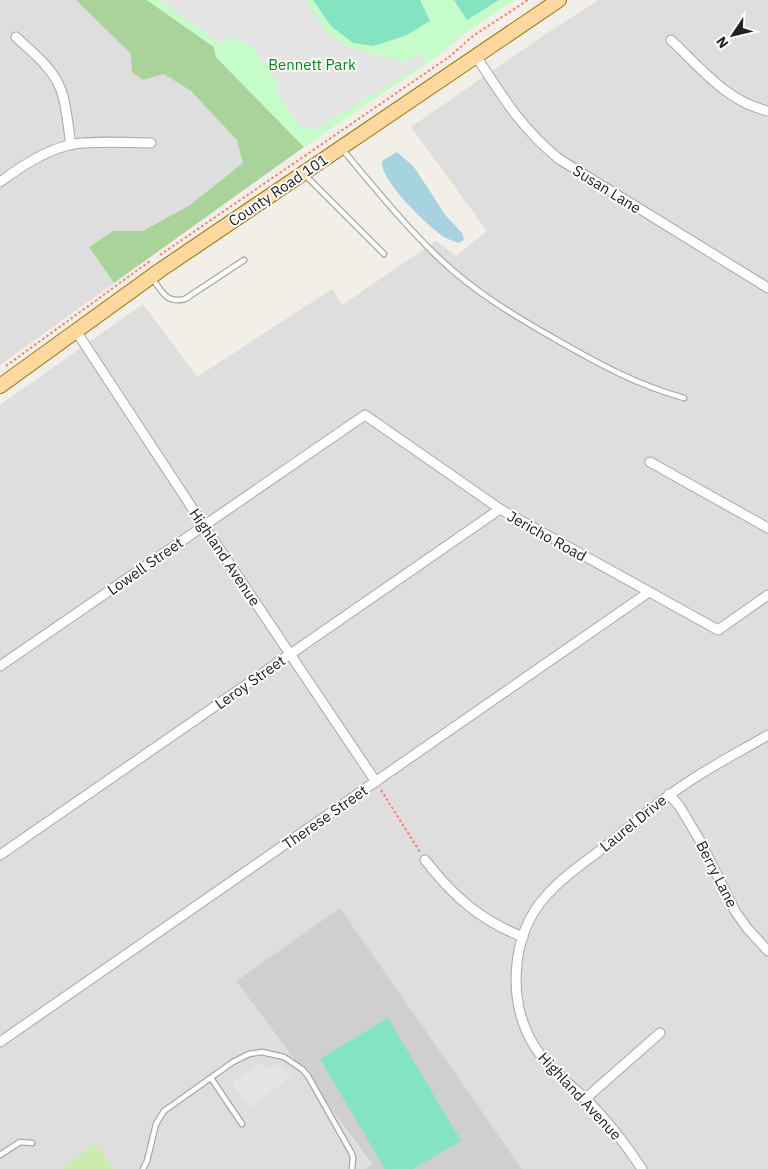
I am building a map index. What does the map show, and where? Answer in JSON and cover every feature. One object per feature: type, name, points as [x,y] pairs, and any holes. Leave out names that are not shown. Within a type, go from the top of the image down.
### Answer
[{"type":"main road","name":"County Road 101","points":[[0,386],[152,277],[559,0]]},
{"type":"street","points":[[16,37],[52,72],[62,92],[71,145]]},
{"type":"street","points":[[671,40],[737,100],[768,111]]},
{"type":"street","name":"Susan Lane","points":[[476,56],[524,126],[540,144],[559,159],[768,288]]},
{"type":"street","points":[[0,182],[40,157],[56,149],[71,145],[150,143]]},
{"type":"street","name":"Highland Avenue","points":[[76,331],[376,782]]},
{"type":"street","name":"Lowell Street","points":[[0,666],[365,415]]},
{"type":"street","name":"Jericho Road","points":[[365,415],[500,509],[718,630],[768,595]]},
{"type":"street","points":[[650,462],[768,528]]},
{"type":"street","name":"Leroy Street","points":[[0,854],[500,509]]},
{"type":"street","name":"Therese Street","points":[[0,1042],[649,592]]},
{"type":"street","name":"Laurel Drive","points":[[522,937],[544,898],[575,869],[670,794],[768,735]]},
{"type":"street","name":"Berry Lane","points":[[670,794],[699,838],[735,911],[747,928],[768,951]]},
{"type":"street","points":[[426,860],[452,892],[469,907],[488,920],[522,937]]},
{"type":"street","name":"Highland Avenue","points":[[522,937],[516,981],[518,1004],[524,1026],[535,1047],[548,1064],[614,1130],[642,1169]]},
{"type":"street","points":[[585,1099],[660,1034]]},
{"type":"lane","points":[[341,147],[434,252],[473,288],[511,314],[611,370],[640,384],[684,398]]},
{"type":"lane","points":[[303,174],[384,254]]},
{"type":"lane","points":[[152,277],[167,298],[177,301],[185,299],[244,260]]},
{"type":"lane","points":[[143,1169],[147,1161],[156,1124],[172,1105],[232,1062],[262,1052],[276,1054],[291,1060],[308,1076],[351,1152],[353,1157],[352,1169]]},
{"type":"lane","points":[[211,1078],[242,1124]]},
{"type":"lane","points":[[0,1154],[20,1142],[32,1143]]},
{"type":"path","points":[[0,370],[140,268],[450,57],[473,36],[528,0]]},
{"type":"path","points":[[376,782],[426,860]]},
{"type":"shaded area","points":[[0,0],[76,0],[131,54],[143,80],[164,74],[191,90],[237,140],[244,163],[190,205],[143,231],[113,231],[89,247],[114,283],[0,365]]},
{"type":"shaded area","points":[[161,0],[305,0],[325,30],[344,46],[405,62],[421,53],[426,62],[315,130],[299,125],[275,89],[277,82],[252,46],[232,37],[221,45]]},
{"type":"shaded area","points":[[599,0],[768,0],[768,1169],[522,1169],[340,909],[236,981],[372,1165],[366,1169],[0,1169],[0,405],[143,304],[197,377],[332,289],[342,305],[436,241],[456,256],[487,231],[411,127],[547,33]]},
{"type":"shaded area","points":[[340,908],[522,1169],[366,1169],[372,1164],[236,981]]},
{"type":"shaded area","points":[[261,1063],[266,1069],[273,1064],[287,1071],[291,1077],[249,1107],[232,1083]]},
{"type":"green space","points":[[76,0],[147,0],[214,47],[216,57],[304,147],[114,283],[89,247],[113,231],[143,231],[190,205],[243,163],[237,140],[191,91],[164,74],[143,80],[132,72],[131,54]]},
{"type":"green space","name":"Bennett Park","points":[[147,0],[515,0],[465,33],[438,56],[304,147],[216,57],[214,47]]},
{"type":"green space","points":[[313,0],[420,0],[430,21],[405,36],[373,46],[353,43],[331,26]]},
{"type":"green space","points":[[454,0],[499,0],[467,20]]},
{"type":"green space","points":[[388,1018],[461,1141],[413,1169],[385,1169],[320,1059]]},
{"type":"green space","points":[[95,1144],[114,1169],[62,1169]]},
{"type":"water","points":[[397,152],[414,167],[446,216],[462,233],[464,240],[458,243],[439,233],[418,215],[397,192],[383,169],[382,161]]}]
